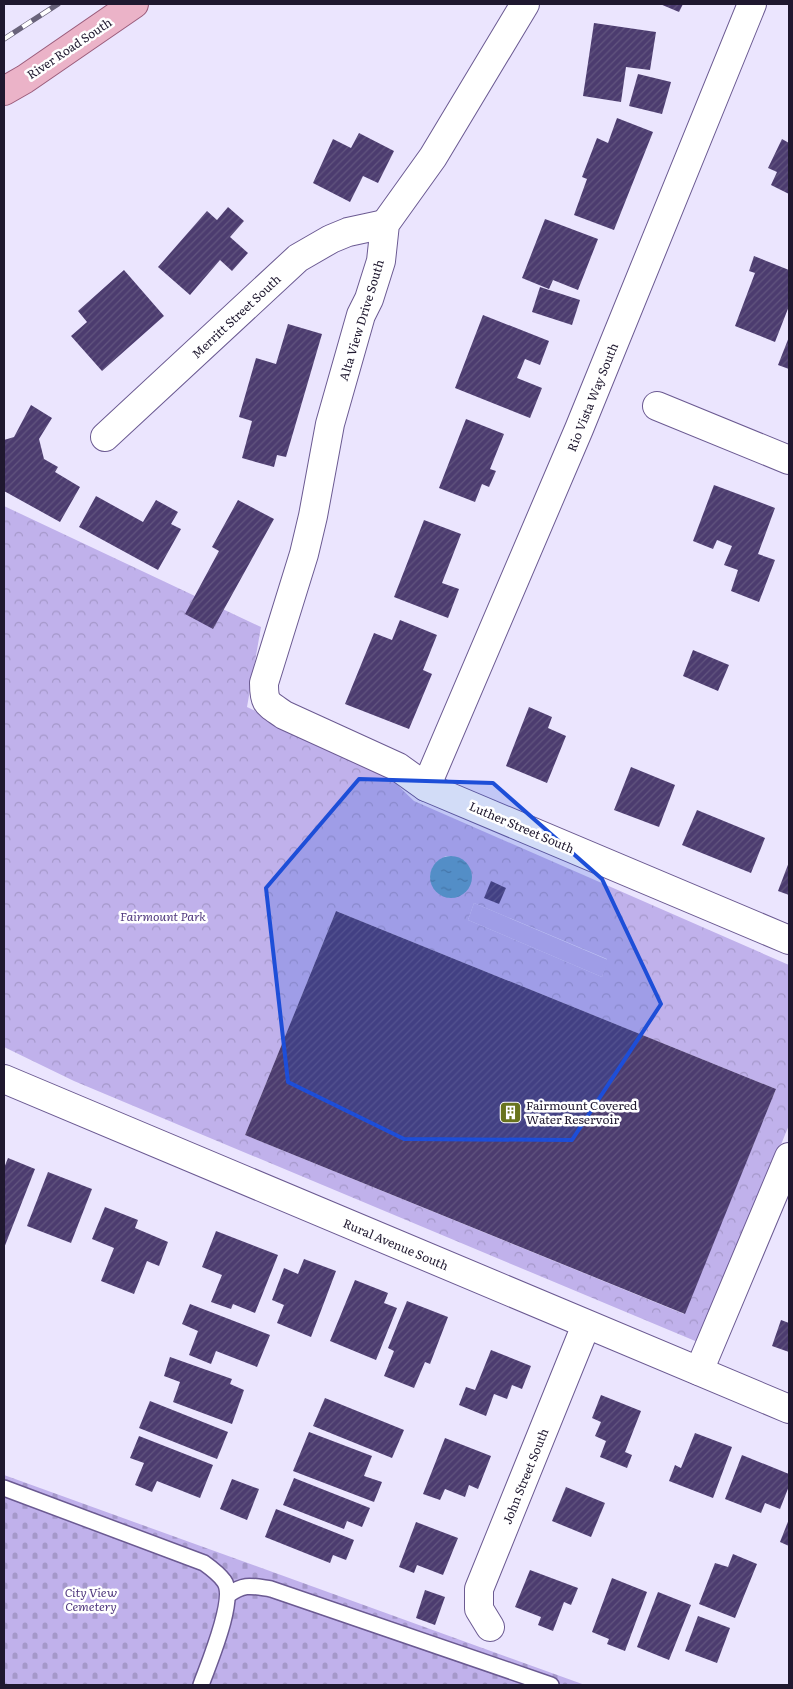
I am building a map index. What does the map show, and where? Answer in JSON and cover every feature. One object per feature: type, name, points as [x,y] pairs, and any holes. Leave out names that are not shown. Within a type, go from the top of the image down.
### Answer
[{"type":"main road","name":"River Road South","points":[[4,91],[134,4]]},
{"type":"street","points":[[384,224],[433,157],[525,4]]},
{"type":"street","name":"Rio Vista Way South","points":[[426,787],[579,429],[752,4]]},
{"type":"street","name":"Merritt Street South","points":[[105,437],[298,258],[323,243],[348,232],[384,224]]},
{"type":"street","name":"Alta View Drive South","points":[[264,698],[264,683],[304,554],[330,424],[361,315],[369,299],[381,261],[384,224]]},
{"type":"street","points":[[657,406],[789,460]]},
{"type":"street","name":"Luther Street South","points":[[264,698],[271,706],[284,714],[398,767],[426,787],[789,940]]},
{"type":"street","name":"Rural Avenue South","points":[[4,1079],[789,1409]]},
{"type":"street","points":[[699,1371],[789,1157]]},
{"type":"street","name":"John Street South","points":[[490,1627],[479,1609],[479,1589],[586,1324]]},
{"type":"lane","points":[[4,1488],[204,1562],[226,1582],[228,1595],[226,1613],[201,1685]]},
{"type":"lane","points":[[228,1595],[238,1587],[251,1586],[271,1589],[551,1685]]},
{"type":"highlighted area","points":[[359,779],[493,783],[602,879],[661,1004],[572,1140],[404,1139],[288,1082],[266,888]]},
{"type":"green space","name":"Fairmount Park","points":[[4,506],[261,627],[247,707],[387,775],[414,801],[789,965],[789,1125],[700,1343],[74,1081],[4,1047]],"holes":[[[446,856],[462,860],[471,872],[461,895],[448,898],[430,878],[435,865]],[[474,903],[607,959],[602,977],[468,920]],[[336,911],[776,1089],[684,1314],[245,1135]]]},
{"type":"green space","points":[[474,903],[608,960],[602,977],[468,920]]},
{"type":"green space","name":"City View Cemetery","points":[[4,1475],[585,1685],[4,1685]]},
{"type":"water","points":[[451,856],[466,862],[472,877],[466,892],[451,898],[436,892],[430,877],[436,862]]},
{"type":"building","points":[[660,4],[683,4],[679,12]]},
{"type":"building","points":[[594,23],[656,32],[650,70],[626,67],[621,102],[583,96]]},
{"type":"building","points":[[638,74],[671,82],[662,114],[629,106]]},
{"type":"building","points":[[617,118],[653,132],[614,230],[574,215],[587,179],[582,177],[597,138],[608,143]]},
{"type":"building","points":[[359,133],[394,151],[378,183],[363,176],[350,202],[313,183],[333,139],[351,148]]},
{"type":"building","points":[[782,139],[789,143],[789,194],[771,185],[777,172],[768,168]]},
{"type":"building","points":[[228,207],[244,221],[230,237],[248,253],[232,271],[220,260],[190,295],[158,267],[207,211],[217,220]]},
{"type":"building","points":[[545,219],[598,239],[578,290],[553,280],[549,289],[522,278]]},
{"type":"building","points":[[754,256],[789,270],[789,306],[775,342],[735,326],[755,273],[749,271]]},
{"type":"building","points":[[124,270],[164,316],[102,371],[71,336],[87,322],[78,311]]},
{"type":"building","points":[[540,287],[580,300],[572,325],[532,312]]},
{"type":"building","points":[[483,315],[549,341],[540,365],[525,359],[517,378],[542,388],[530,418],[455,388]]},
{"type":"building","points":[[288,324],[322,334],[286,457],[277,455],[274,467],[242,458],[252,421],[239,417],[256,358],[276,364]]},
{"type":"building","points":[[789,337],[789,369],[778,365]]},
{"type":"building","points":[[31,405],[52,418],[39,439],[44,459],[58,467],[55,472],[80,487],[60,522],[4,491],[4,440],[14,437]]},
{"type":"building","points":[[466,419],[504,434],[490,469],[496,471],[489,487],[482,484],[475,502],[439,488]]},
{"type":"building","points":[[714,485],[775,508],[758,554],[775,560],[759,602],[731,591],[738,570],[724,565],[732,546],[717,540],[713,549],[693,541]]},
{"type":"building","points":[[96,496],[143,522],[156,500],[178,512],[171,524],[181,529],[158,570],[79,527]]},
{"type":"building","points":[[238,500],[274,519],[213,629],[185,614],[219,551],[212,547]]},
{"type":"building","points":[[424,520],[461,534],[442,583],[459,589],[448,618],[394,597]]},
{"type":"building","points":[[400,620],[437,635],[423,670],[432,674],[409,729],[345,704],[374,633],[392,640]]},
{"type":"building","points":[[693,650],[729,665],[718,691],[683,676]]},
{"type":"building","points":[[529,707],[552,717],[548,728],[566,736],[547,783],[506,766]]},
{"type":"building","points":[[631,767],[675,785],[659,827],[614,810]]},
{"type":"building","points":[[697,810],[765,838],[751,873],[682,845]]},
{"type":"building","points":[[789,862],[789,895],[778,891]]},
{"type":"building","points":[[491,881],[506,888],[499,904],[484,898]]},
{"type":"building","name":"Fairmount Covered Water Reservoir","points":[[336,911],[776,1089],[685,1314],[245,1135]]},
{"type":"building","points":[[8,1158],[35,1169],[4,1248],[4,1168]]},
{"type":"building","points":[[48,1172],[92,1189],[71,1243],[27,1226]]},
{"type":"building","points":[[105,1207],[138,1220],[135,1228],[168,1242],[159,1266],[147,1261],[134,1294],[101,1281],[114,1248],[92,1239]]},
{"type":"building","points":[[216,1231],[278,1255],[255,1313],[233,1304],[231,1309],[211,1302],[222,1275],[202,1267]]},
{"type":"building","points":[[304,1259],[336,1271],[311,1337],[277,1323],[284,1305],[272,1300],[284,1268],[298,1274]]},
{"type":"building","points":[[355,1280],[388,1293],[384,1303],[397,1308],[376,1360],[330,1341]]},
{"type":"building","points":[[407,1301],[448,1317],[430,1364],[425,1362],[414,1388],[384,1376],[394,1351],[388,1348]]},
{"type":"building","points":[[190,1304],[270,1335],[257,1367],[216,1351],[211,1364],[189,1355],[198,1331],[182,1324]]},
{"type":"building","points":[[781,1320],[789,1323],[789,1352],[772,1346]]},
{"type":"building","points":[[491,1350],[531,1366],[522,1389],[512,1385],[507,1399],[494,1394],[486,1416],[459,1405],[466,1387],[475,1390]]},
{"type":"building","points":[[170,1357],[232,1379],[230,1384],[244,1390],[232,1424],[173,1402],[180,1382],[164,1376]]},
{"type":"building","points":[[601,1395],[641,1411],[625,1452],[632,1455],[627,1468],[600,1457],[606,1441],[595,1436],[601,1422],[592,1418]]},
{"type":"building","points":[[325,1398],[404,1430],[392,1458],[313,1426]]},
{"type":"building","points":[[150,1401],[228,1432],[217,1459],[139,1428]]},
{"type":"building","points":[[309,1432],[372,1456],[364,1476],[382,1482],[374,1502],[293,1471]]},
{"type":"building","points":[[695,1433],[732,1447],[713,1498],[669,1481],[675,1465],[681,1468]]},
{"type":"building","points":[[139,1436],[213,1465],[200,1498],[157,1481],[152,1492],[135,1485],[144,1463],[130,1458]]},
{"type":"building","points":[[445,1438],[491,1456],[478,1489],[469,1485],[465,1497],[445,1489],[440,1500],[423,1494]]},
{"type":"building","points":[[742,1455],[789,1474],[789,1486],[780,1509],[765,1503],[761,1513],[725,1499]]},
{"type":"building","points":[[294,1478],[370,1508],[362,1527],[347,1521],[344,1529],[283,1505]]},
{"type":"building","points":[[232,1479],[259,1489],[247,1520],[220,1509]]},
{"type":"building","points":[[566,1487],[605,1503],[591,1537],[552,1521]]},
{"type":"building","points":[[276,1509],[354,1540],[346,1560],[333,1555],[330,1563],[265,1537]]},
{"type":"building","points":[[789,1519],[789,1546],[780,1542]]},
{"type":"building","points":[[416,1522],[458,1538],[443,1575],[417,1565],[414,1573],[399,1567]]},
{"type":"building","points":[[733,1554],[757,1564],[735,1618],[699,1604],[715,1563],[728,1567]]},
{"type":"building","points":[[530,1570],[578,1588],[571,1605],[564,1602],[553,1631],[538,1625],[541,1617],[515,1607]]},
{"type":"building","points":[[612,1578],[647,1592],[625,1651],[607,1644],[609,1639],[592,1632]]},
{"type":"building","points":[[425,1590],[445,1597],[435,1625],[416,1618]]},
{"type":"building","points":[[658,1592],[691,1605],[669,1660],[637,1647]]},
{"type":"building","points":[[698,1616],[730,1628],[717,1663],[685,1651]]},
{"type":"railway","points":[[4,39],[58,4]]},
{"type":"place","name":"Fairmount Covered Water Reservoir","points":[[510,1112]]}]
